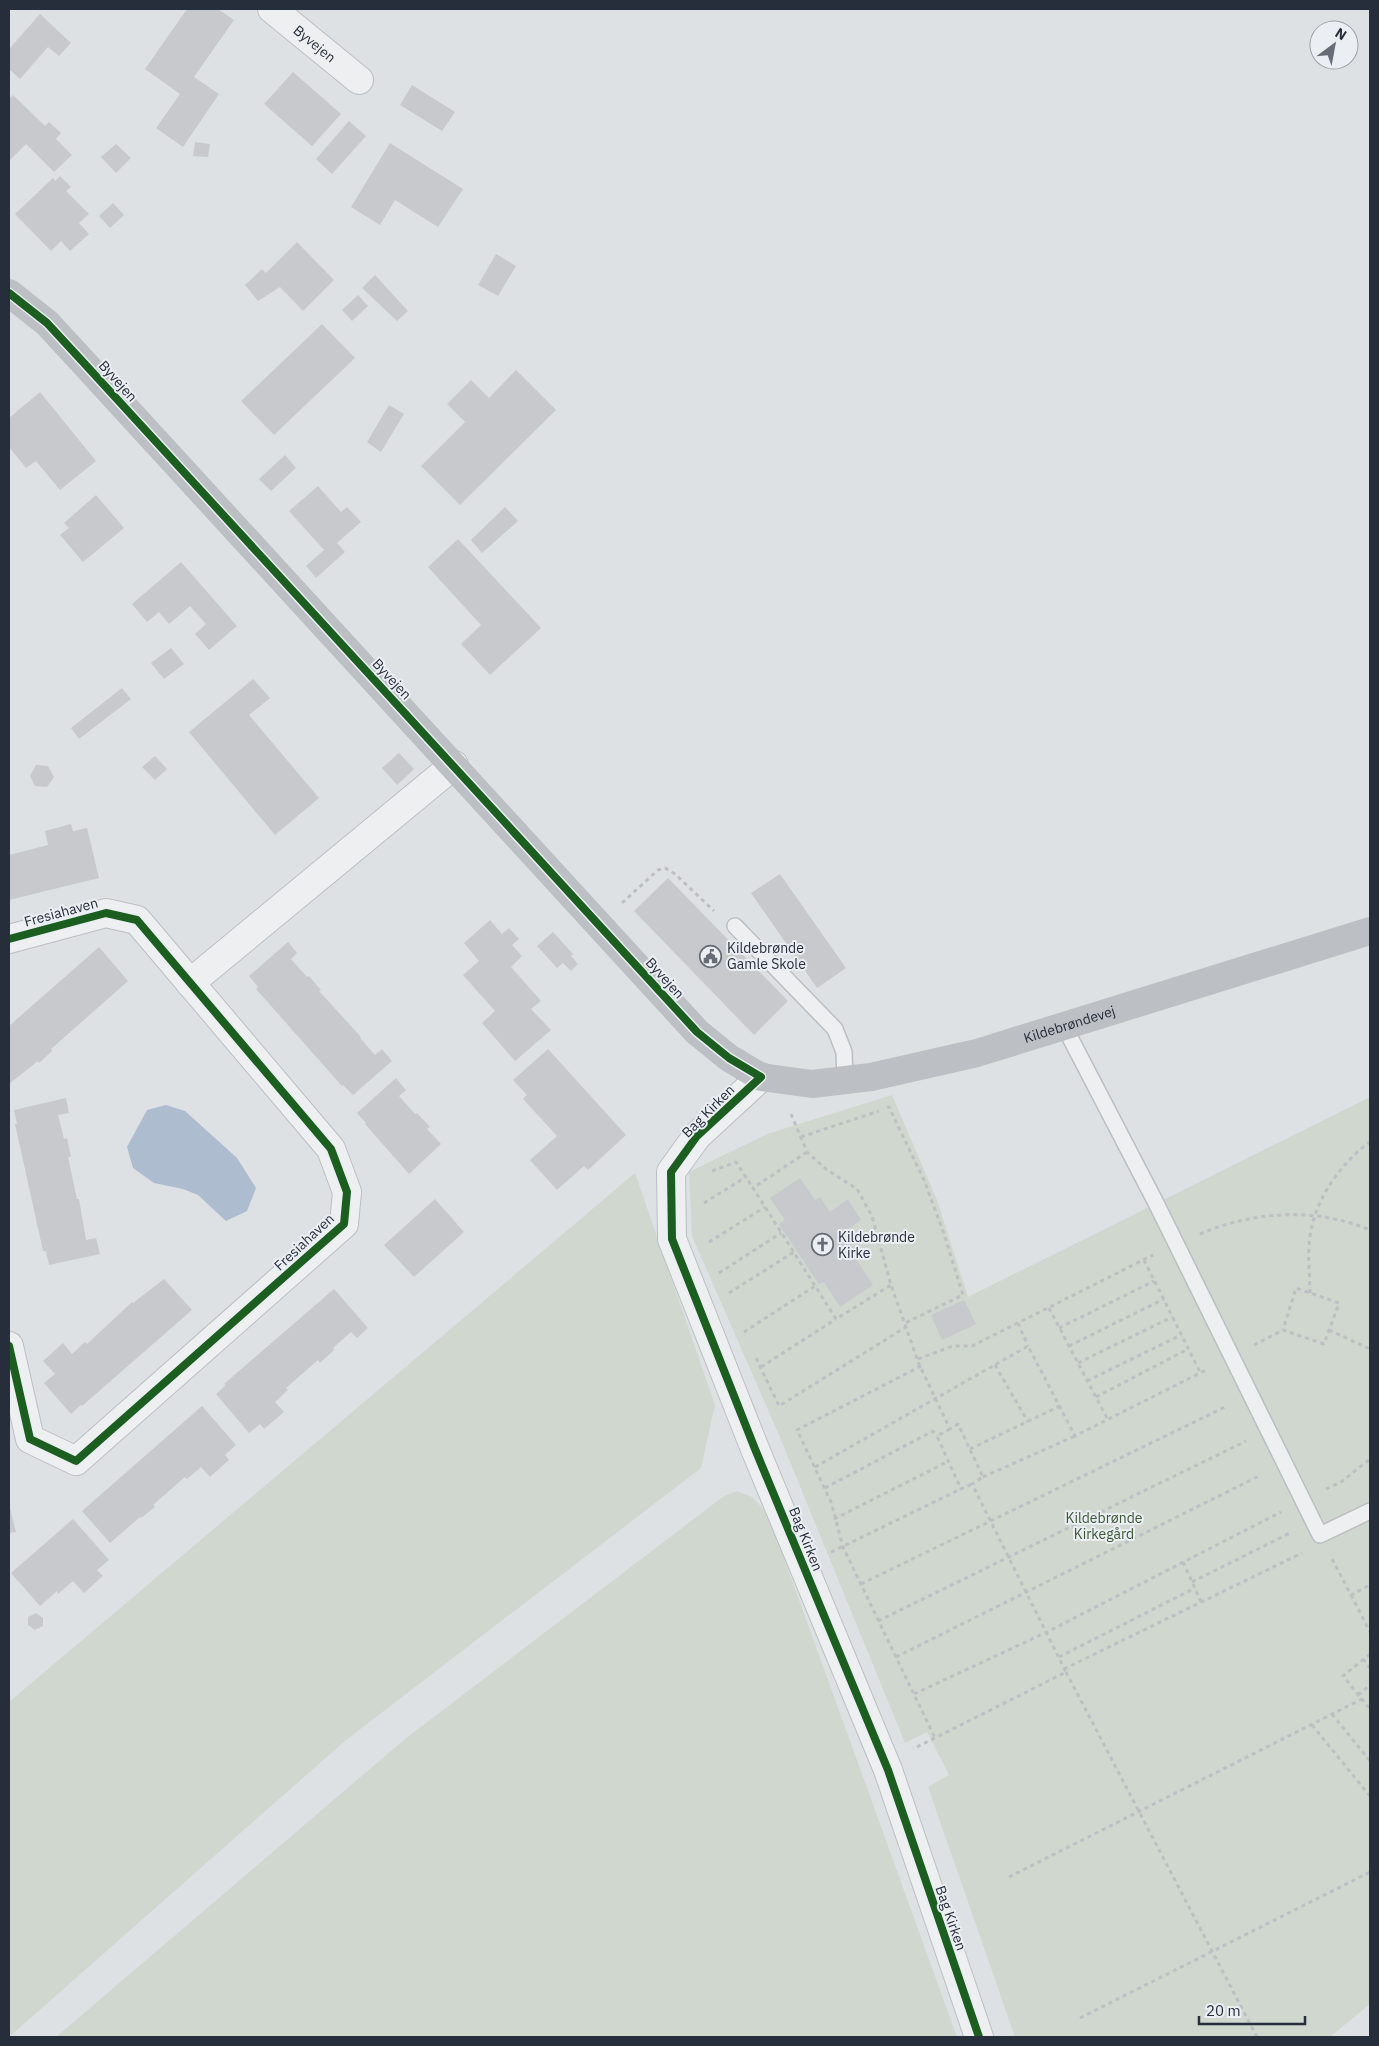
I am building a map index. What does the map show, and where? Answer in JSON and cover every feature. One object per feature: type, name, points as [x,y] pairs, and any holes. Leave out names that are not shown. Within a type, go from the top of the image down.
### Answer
[{"type":"street","name":"Byvejen","points":[[272,9],[358,80]]},
{"type":"street","name":"Byvejen","points":[[9,293],[47,323],[697,1032],[728,1058],[765,1077]]},
{"type":"street","points":[[190,983],[454,765]]},
{"type":"street","name":"Fresiahaven","points":[[9,939],[106,913],[137,920],[331,1149],[347,1192],[344,1224],[76,1461],[30,1439],[9,1346]]},
{"type":"street","name":"Kildebrøndevej","points":[[765,1077],[812,1084],[871,1076],[977,1053],[1370,931]]},
{"type":"street","name":"Bag Kirken","points":[[765,1077],[697,1136],[671,1172],[672,1239],[759,1458],[885,1763],[979,2037]]},
{"type":"lane","points":[[734,926],[835,1029],[844,1052],[845,1079]]},
{"type":"lane","points":[[1064,1026],[1176,1244],[1319,1533],[1370,1511]]},
{"type":"path","points":[[599,924],[658,870],[665,868],[675,874],[709,907],[734,926]]},
{"type":"path","points":[[765,1077],[788,1110],[807,1152],[826,1169],[857,1189],[872,1216],[891,1285],[920,1366],[950,1429]]},
{"type":"path","points":[[752,1349],[779,1406],[905,1325],[964,1295],[924,1180],[889,1107],[801,1137]]},
{"type":"path","points":[[1310,1293],[1309,1245],[1315,1216],[1330,1185],[1347,1161],[1370,1142]]},
{"type":"path","points":[[753,1188],[807,1152]]},
{"type":"path","points":[[705,1174],[736,1162],[836,1319]]},
{"type":"path","points":[[699,1206],[746,1177]]},
{"type":"path","points":[[704,1246],[765,1207]]},
{"type":"path","points":[[918,1359],[953,1346],[972,1346],[1176,1244],[1211,1229],[1243,1220],[1284,1214],[1315,1216],[1353,1223],[1370,1230]]},
{"type":"path","points":[[717,1274],[782,1233]]},
{"type":"path","points":[[724,1288],[727,1295],[794,1252]]},
{"type":"path","points":[[1144,1260],[1200,1372]]},
{"type":"path","points":[[714,1267],[720,1281]]},
{"type":"path","points":[[1059,1328],[1154,1281]]},
{"type":"path","points":[[760,1367],[891,1285]]},
{"type":"path","points":[[744,1332],[815,1286]]},
{"type":"path","points":[[842,1547],[961,1490],[983,1477],[1076,1436],[1282,1330],[1296,1288],[1339,1303],[1324,1344],[1282,1330]]},
{"type":"path","points":[[1069,1346],[1164,1299]]},
{"type":"path","points":[[1049,1308],[1108,1420]]},
{"type":"path","points":[[1078,1363],[1172,1316]]},
{"type":"path","points":[[1018,1323],[1028,1346],[1076,1436]]},
{"type":"path","points":[[740,1325],[748,1341]]},
{"type":"path","points":[[1329,1330],[1370,1349]]},
{"type":"path","points":[[1087,1381],[1181,1335]]},
{"type":"path","points":[[815,1467],[1028,1346]]},
{"type":"path","points":[[1096,1397],[1188,1349]]},
{"type":"path","points":[[995,1365],[1028,1422]]},
{"type":"path","points":[[920,1366],[797,1430],[831,1502],[842,1547],[935,1738]]},
{"type":"path","points":[[861,1584],[1250,1395]]},
{"type":"path","points":[[970,1449],[1060,1406]]},
{"type":"path","points":[[937,1436],[958,1424],[983,1477]]},
{"type":"path","points":[[878,1621],[1268,1430]]},
{"type":"path","points":[[825,1488],[933,1432],[937,1436],[961,1490]]},
{"type":"path","points":[[914,1694],[1047,1632],[1340,1482],[1370,1459]]},
{"type":"path","points":[[834,1519],[949,1461]]},
{"type":"path","points":[[896,1657],[1284,1464]]},
{"type":"path","points":[[972,1484],[1065,1670],[1257,2037]]},
{"type":"path","points":[[885,1763],[1202,1602],[1319,1533]]},
{"type":"path","points":[[1192,1582],[1319,1533]]},
{"type":"path","points":[[1319,1533],[1370,1632]]},
{"type":"path","points":[[1183,1562],[1202,1602]]},
{"type":"path","points":[[1351,1594],[1370,1585]]},
{"type":"path","points":[[1059,1657],[1195,1588]]},
{"type":"path","points":[[1370,1654],[1343,1676],[1370,1709]]},
{"type":"path","points":[[1363,1659],[1370,1668]]},
{"type":"path","points":[[1358,1695],[1370,1685]]},
{"type":"path","points":[[1009,1877],[1362,1699]]},
{"type":"path","points":[[1332,1714],[1370,1761]]},
{"type":"path","points":[[1312,1725],[1370,1796]]},
{"type":"path","points":[[1080,2018],[1370,1872]]},
{"type":"green space","name":"Kildebrønde Kirkegård","points":[[892,1095],[937,1200],[968,1297],[1370,1097],[1370,2004],[1330,2037],[1015,2037],[928,1787],[949,1775],[927,1732],[905,1743],[779,1435],[692,1236],[689,1172],[767,1134]]},
{"type":"green space","points":[[635,1173],[715,1405],[701,1468],[346,1740],[9,2037],[9,1702]]},
{"type":"green space","points":[[737,1491],[752,1497],[768,1514],[957,2037],[56,2037],[405,1739],[724,1496]]},
{"type":"water","points":[[166,1105],[185,1111],[237,1158],[256,1188],[247,1211],[226,1221],[198,1195],[183,1189],[154,1183],[133,1168],[127,1147],[147,1110]]},
{"type":"building","points":[[187,9],[218,9],[234,20],[194,77],[219,94],[183,147],[156,128],[180,94],[145,69]]},
{"type":"building","points":[[40,14],[71,43],[59,56],[48,47],[20,79],[9,69],[9,47]]},
{"type":"building","points":[[293,72],[341,114],[312,146],[264,104]]},
{"type":"building","points":[[412,85],[455,112],[442,131],[400,105]]},
{"type":"building","points":[[13,95],[45,126],[49,122],[61,133],[56,139],[72,155],[54,172],[26,144],[9,161],[9,99]]},
{"type":"building","points":[[349,121],[366,136],[332,174],[316,159]]},
{"type":"building","points":[[195,142],[210,144],[208,157],[193,156]]},
{"type":"building","points":[[390,143],[463,189],[438,227],[395,200],[380,225],[351,207]]},
{"type":"building","points":[[116,144],[131,158],[116,173],[101,157]]},
{"type":"building","points":[[60,176],[71,187],[66,191],[89,214],[79,223],[89,234],[70,251],[61,241],[51,251],[15,214],[53,178],[55,181]]},
{"type":"building","points":[[113,203],[124,215],[110,228],[99,216]]},
{"type":"building","points":[[297,242],[334,280],[303,311],[280,287],[258,301],[245,285],[262,269],[266,273]]},
{"type":"building","points":[[496,254],[516,266],[498,296],[478,285]]},
{"type":"building","points":[[375,275],[408,311],[397,321],[362,288]]},
{"type":"building","points":[[358,295],[368,306],[352,321],[342,310]]},
{"type":"building","points":[[322,324],[355,358],[274,435],[241,401]]},
{"type":"building","points":[[516,370],[556,410],[460,505],[421,466],[465,422],[447,404],[471,380],[489,398]]},
{"type":"building","points":[[40,392],[96,461],[60,490],[36,461],[26,468],[9,447],[9,418]]},
{"type":"building","points":[[389,405],[404,414],[381,452],[367,442]]},
{"type":"building","points":[[285,455],[296,468],[271,491],[259,479]]},
{"type":"building","points":[[318,486],[341,512],[347,507],[361,522],[337,543],[345,552],[316,578],[306,566],[324,550],[289,511]]},
{"type":"building","points":[[96,495],[124,528],[83,562],[60,535],[69,528],[64,523]]},
{"type":"building","points":[[505,507],[518,521],[482,553],[471,540]]},
{"type":"building","points":[[458,539],[541,628],[490,675],[461,644],[481,625],[428,567]]},
{"type":"building","points":[[181,562],[237,626],[209,650],[195,634],[206,624],[190,606],[169,624],[159,612],[147,622],[132,604]]},
{"type":"building","points":[[171,648],[184,664],[164,679],[151,663]]},
{"type":"building","points":[[253,679],[270,698],[249,715],[319,798],[275,835],[189,732]]},
{"type":"building","points":[[122,688],[131,699],[79,739],[71,728]]},
{"type":"building","points":[[399,753],[414,769],[397,785],[382,768]]},
{"type":"building","points":[[155,756],[167,769],[155,780],[142,767]]},
{"type":"building","points":[[36,765],[48,766],[54,777],[47,787],[35,786],[30,776]]},
{"type":"building","points":[[71,824],[73,831],[87,828],[99,878],[9,900],[9,855],[48,845],[45,831]]},
{"type":"building","points":[[780,874],[846,968],[817,988],[751,893]]},
{"type":"building","name":"Kildebrønde Gamle Skole","points":[[668,878],[788,1001],[754,1035],[634,911]]},
{"type":"building","points":[[490,920],[502,934],[509,928],[519,939],[512,945],[522,956],[511,967],[541,1001],[531,1009],[551,1030],[515,1061],[482,1023],[495,1011],[463,975],[479,961],[464,943]]},
{"type":"building","points":[[553,932],[573,954],[571,956],[578,964],[571,971],[563,963],[557,968],[537,946]]},
{"type":"building","points":[[288,942],[297,953],[291,959],[307,977],[309,976],[321,990],[319,991],[360,1038],[375,1055],[382,1049],[392,1061],[353,1095],[342,1086],[256,989],[258,987],[249,976]]},
{"type":"building","points":[[99,947],[128,981],[51,1049],[52,1051],[39,1063],[38,1061],[9,1084],[9,1026]]},
{"type":"building","points":[[548,1049],[626,1135],[588,1170],[584,1166],[557,1190],[530,1160],[557,1136],[523,1099],[527,1095],[513,1080]]},
{"type":"building","points":[[396,1078],[406,1090],[399,1096],[430,1127],[427,1129],[441,1144],[409,1174],[357,1113]]},
{"type":"building","points":[[66,1098],[69,1113],[58,1115],[64,1139],[67,1138],[71,1157],[68,1157],[77,1199],[79,1199],[86,1240],[96,1238],[100,1254],[49,1265],[46,1251],[43,1251],[15,1124],[17,1124],[14,1110]]},
{"type":"building","name":"Kildebrønde Kirke","points":[[800,1178],[815,1200],[820,1197],[830,1212],[848,1199],[861,1220],[842,1233],[860,1257],[856,1259],[873,1285],[840,1307],[824,1282],[819,1284],[779,1224],[785,1220],[770,1198]]},
{"type":"building","points":[[435,1199],[464,1232],[414,1277],[384,1245]]},
{"type":"building","points":[[164,1279],[192,1310],[71,1414],[44,1383],[55,1374],[43,1361],[63,1343],[72,1354],[85,1342],[87,1344],[132,1302]]},
{"type":"building","points":[[334,1289],[368,1328],[357,1338],[351,1332],[320,1363],[318,1360],[286,1388],[288,1390],[275,1402],[284,1412],[264,1429],[260,1424],[249,1433],[216,1394],[226,1385],[224,1384]]},
{"type":"building","points":[[964,1300],[976,1324],[942,1340],[931,1315]]},
{"type":"building","points":[[202,1406],[236,1445],[225,1455],[229,1460],[210,1477],[201,1467],[187,1479],[185,1477],[153,1505],[155,1507],[140,1517],[110,1543],[82,1511]]},
{"type":"building","points":[[9,1504],[16,1532],[9,1533]]},
{"type":"building","points":[[73,1519],[109,1560],[97,1570],[103,1576],[84,1593],[73,1581],[58,1594],[57,1591],[40,1606],[11,1573]]},
{"type":"building","points":[[36,1613],[43,1618],[43,1626],[35,1630],[28,1625],[28,1617]]},
{"type":"cycle path","points":[[9,293],[47,323],[697,1032],[729,1058],[761,1077],[697,1136],[671,1172],[672,1239],[755,1449],[888,1770],[979,2037]]},
{"type":"cycle path","points":[[9,939],[106,913],[137,920],[331,1149],[347,1192],[344,1224],[76,1461],[30,1439],[9,1346]]},
{"type":"place","name":"Kildebrønde Gamle Skole","points":[[711,956]]},
{"type":"place","name":"Kildebrønde Kirke","points":[[822,1245]]}]
